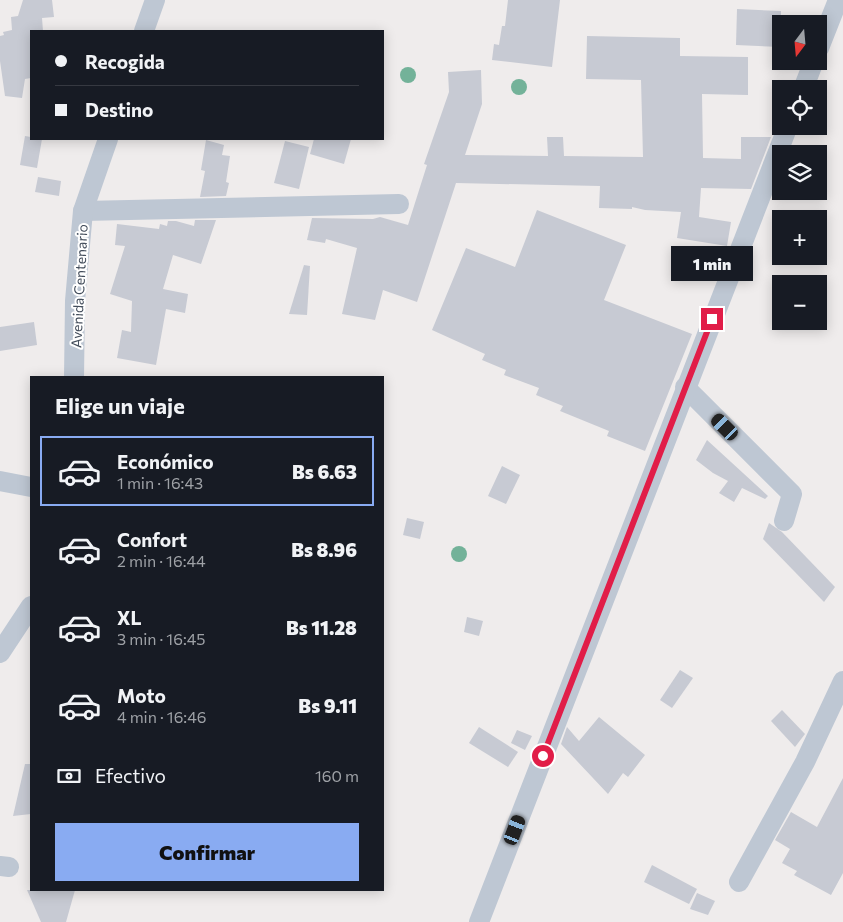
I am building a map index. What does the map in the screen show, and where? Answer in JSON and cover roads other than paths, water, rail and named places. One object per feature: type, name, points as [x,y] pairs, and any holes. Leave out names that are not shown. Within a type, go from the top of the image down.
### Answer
[{"type":"street","points":[[144,30],[155,0]]},
{"type":"street","points":[[828,25],[838,0]]},
{"type":"street","points":[[480,922],[685,387],[784,135]]},
{"type":"street","name":"Avenida Centenario","points":[[74,376],[75,301],[83,211],[108,140]]},
{"type":"street","points":[[83,211],[399,204]]},
{"type":"street","points":[[685,387],[792,494],[784,522]]},
{"type":"street","points":[[0,481],[30,487]]},
{"type":"street","points":[[0,652],[30,607]]},
{"type":"street","points":[[739,882],[805,762],[843,681]]}]
